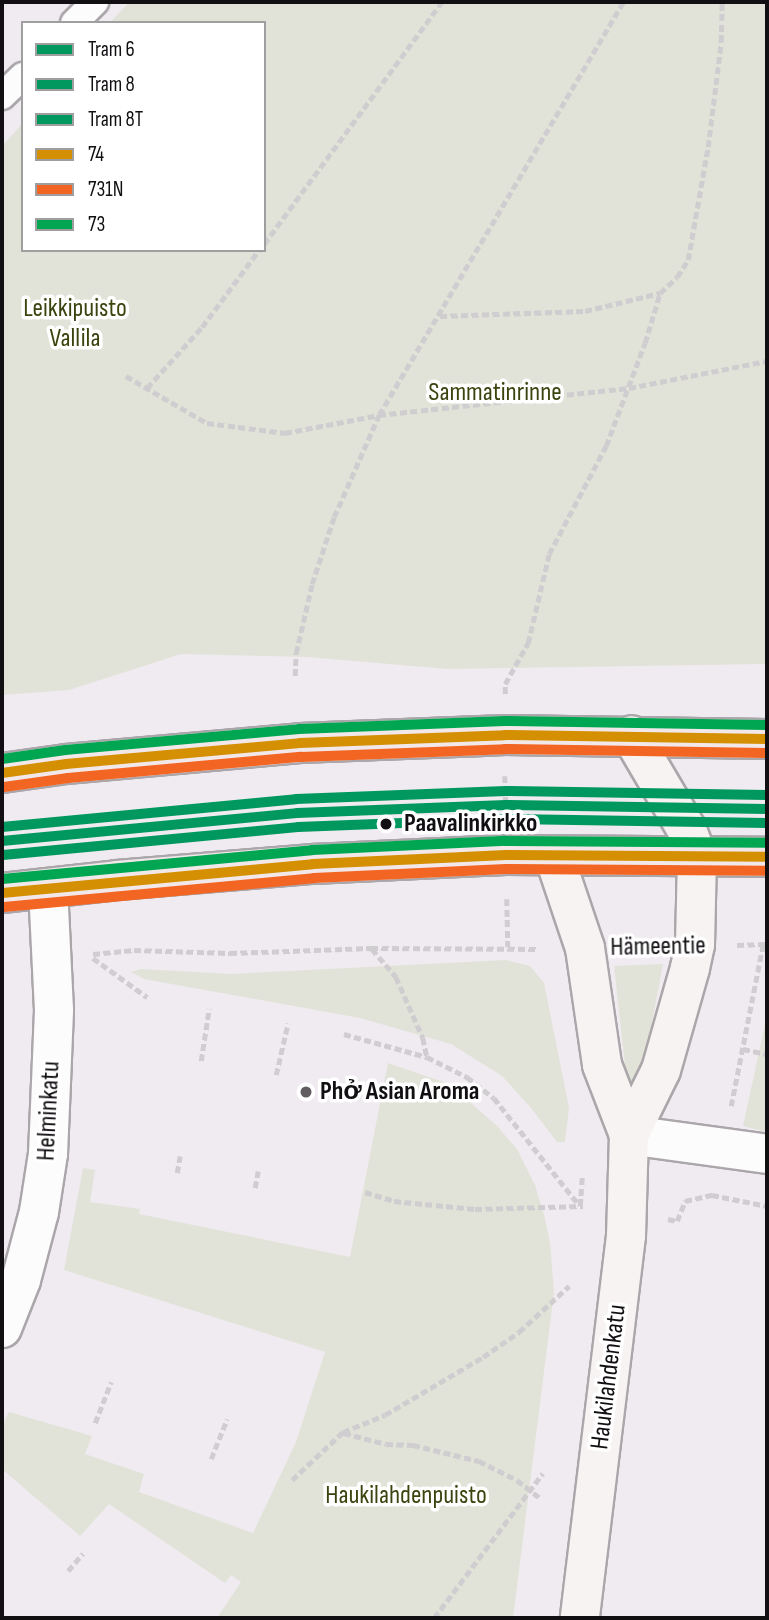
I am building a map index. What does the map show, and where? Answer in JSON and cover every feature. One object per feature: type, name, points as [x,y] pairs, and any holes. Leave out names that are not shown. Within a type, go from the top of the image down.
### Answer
[{"type":"main road","points":[[2,773],[66,764],[300,743],[505,735],[767,739]]},
{"type":"main road","points":[[2,892],[313,864],[506,855],[767,857]]},
{"type":"street","name":"Haukilahdenkatu","points":[[629,1135],[661,1070],[695,945],[696,856],[687,830],[631,735]]},
{"type":"street","name":"Haukilahdenkatu","points":[[554,856],[567,949],[602,1065],[629,1135],[626,1236],[580,1618]]},
{"type":"street","name":"Helminkatu","points":[[2,1328],[21,1280],[39,1212],[48,1154],[54,1010],[48,888]]},
{"type":"street","points":[[629,1135],[767,1154]]},
{"type":"lane","points":[[76,21],[95,2]]},
{"type":"lane","points":[[2,96],[21,78]]},
{"type":"path","points":[[266,241],[442,2]]},
{"type":"path","points":[[295,676],[296,653],[315,572],[334,517],[379,415],[623,2]]},
{"type":"path","points":[[505,684],[528,643],[550,554],[606,446],[629,388],[660,293],[688,260],[708,147],[721,43],[722,2]]},
{"type":"path","points":[[146,388],[202,327],[258,252]]},
{"type":"path","points":[[439,316],[585,311],[660,293]]},
{"type":"path","points":[[126,376],[207,423],[285,433],[379,415],[629,388],[767,361]]},
{"type":"path","points":[[765,945],[712,1195],[767,1206]]},
{"type":"path","name":"Hämeentie","points":[[146,997],[88,954],[134,950],[230,953],[371,948],[567,949],[765,945]]},
{"type":"path","points":[[371,948],[396,977],[423,1038],[427,1057]]},
{"type":"path","points":[[201,1061],[209,1009]]},
{"type":"path","points":[[276,1075],[288,1023]]},
{"type":"path","points":[[344,1034],[448,1064],[494,1098],[580,1206],[475,1209],[394,1201],[365,1192]]},
{"type":"path","points":[[743,1049],[767,1054]]},
{"type":"path","points":[[177,1173],[180,1156]]},
{"type":"path","points":[[255,1188],[258,1171]]},
{"type":"path","points":[[292,1480],[343,1432],[385,1415],[483,1357],[519,1332],[569,1286]]},
{"type":"path","points":[[94,1423],[111,1382]]},
{"type":"path","points":[[211,1460],[227,1419]]},
{"type":"path","points":[[343,1432],[386,1444],[413,1445],[478,1461],[540,1498]]},
{"type":"path","points":[[433,1618],[543,1473]]},
{"type":"path","points":[[68,1571],[83,1553]]},
{"type":"green space","name":"Sammatinrinne","points":[[129,2],[767,2],[767,664],[448,669],[307,657],[181,654],[69,690],[2,695],[2,146],[21,125],[21,252],[266,252],[266,21],[112,21]]},
{"type":"green space","points":[[506,960],[530,966],[544,983],[569,1108],[565,1142],[557,1142],[502,1076],[451,1044],[360,1018],[144,979],[131,972],[141,969],[231,974]]},
{"type":"green space","points":[[663,964],[642,1076],[632,1084],[626,1075],[614,966]]},
{"type":"green space","points":[[767,1015],[767,1132],[743,1126]]},
{"type":"green space","name":"Haukilahdenpuisto","points":[[388,1063],[449,1084],[497,1126],[517,1149],[535,1185],[544,1215],[550,1242],[554,1292],[513,1618],[217,1618],[241,1582],[231,1575],[225,1583],[109,1504],[80,1536],[2,1469],[2,1425],[9,1412],[92,1436],[85,1454],[144,1474],[139,1492],[253,1533],[296,1442],[325,1352],[64,1270],[83,1168],[95,1170],[90,1202],[140,1209],[139,1214],[350,1257]]},
{"type":"tram line","name":"8T","points":[[2,827],[296,799],[506,791],[767,795]]},
{"type":"tram line","name":"6","points":[[2,841],[297,813],[506,805],[767,809]]},
{"type":"tram line","name":"8","points":[[3,855],[298,827],[506,819],[767,823]]},
{"type":"transit line","name":"73","points":[[2,759],[65,750],[299,729],[505,721],[767,725]]},
{"type":"transit line","name":"74","points":[[2,773],[66,764],[300,743],[505,735],[767,739]]},
{"type":"transit line","name":"731N","points":[[4,787],[68,778],[301,757],[505,749],[767,753]]},
{"type":"transit line","name":"73","points":[[2,879],[312,850],[506,841],[767,843]]},
{"type":"transit line","name":"74","points":[[2,893],[313,864],[506,855],[767,857]]},
{"type":"transit line","name":"731N","points":[[4,907],[314,878],[506,869],[767,871]]},
{"type":"place","name":"Paavalinkirkko","points":[[386,824]]},
{"type":"place","name":"Phở Asian Aroma","points":[[306,1092]]},
{"type":"park label","name":"Leikkipuisto Vallila","points":[[75,324]]}]
